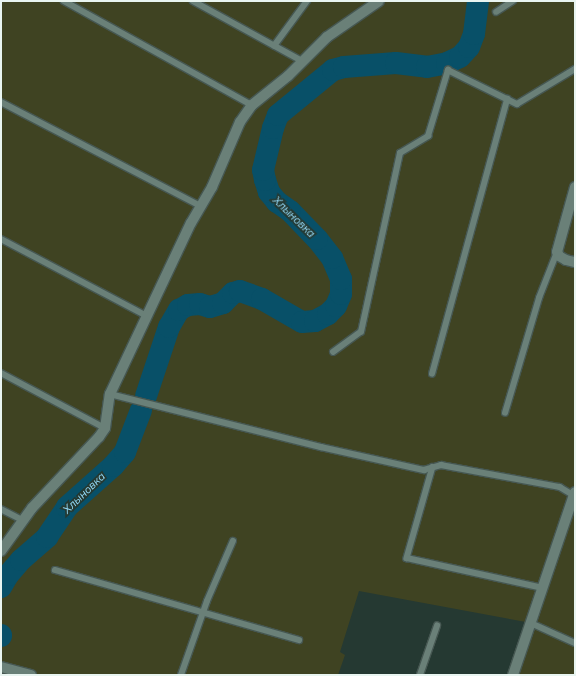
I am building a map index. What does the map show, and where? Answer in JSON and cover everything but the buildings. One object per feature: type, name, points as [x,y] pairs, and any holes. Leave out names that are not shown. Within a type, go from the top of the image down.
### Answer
[{"type":"street","points":[[1,551],[32,508],[99,437],[105,428],[110,394],[191,223],[212,188],[240,122],[252,105],[288,76],[327,37],[378,1]]},
{"type":"street","points":[[575,187],[557,252],[559,256],[566,260],[575,262]]},
{"type":"street","points":[[513,675],[575,494]]},
{"type":"street","points":[[3,668],[31,675]]},
{"type":"lane","points":[[64,1],[252,105]]},
{"type":"lane","points":[[193,1],[302,61]]},
{"type":"lane","points":[[274,46],[307,1]]},
{"type":"lane","points":[[496,12],[513,1]]},
{"type":"lane","points":[[333,352],[361,332],[400,153],[428,136],[448,70],[517,104],[575,69]]},
{"type":"lane","points":[[432,374],[507,99]]},
{"type":"lane","points":[[1,102],[201,206]]},
{"type":"lane","points":[[1,239],[147,316]]},
{"type":"lane","points":[[505,413],[539,298],[557,252]]},
{"type":"lane","points":[[1,373],[105,428]]},
{"type":"lane","points":[[110,394],[321,448],[424,470],[441,465],[560,486],[575,494]]},
{"type":"lane","points":[[433,467],[407,558],[544,588]]},
{"type":"lane","points":[[1,509],[23,520]]},
{"type":"lane","points":[[181,675],[204,614],[207,601],[233,541]]},
{"type":"lane","points":[[55,570],[204,614],[300,640]]},
{"type":"lane","points":[[532,623],[575,643]]},
{"type":"lane","points":[[420,675],[437,626]]},
{"type":"green space","points":[[1,1],[575,1],[575,675],[507,675],[526,622],[359,591],[340,652],[345,655],[338,675],[1,675]]},
{"type":"waterway","name":"Хлыновка","points":[[146,396],[169,327],[179,310],[188,305],[200,304],[210,307],[223,303],[233,293],[240,291],[262,299],[302,322],[315,321],[328,314],[336,306],[341,294],[341,279],[332,258],[317,239],[290,211],[277,202],[269,192],[265,180],[263,170],[273,128],[278,115],[333,70],[344,67],[396,63],[427,67],[447,63],[460,57],[469,47],[474,34],[478,1]]},
{"type":"waterway","name":"Хлыновка","points":[[1,587],[8,575],[21,560],[47,537],[67,507],[113,466],[125,452],[141,410]]}]
